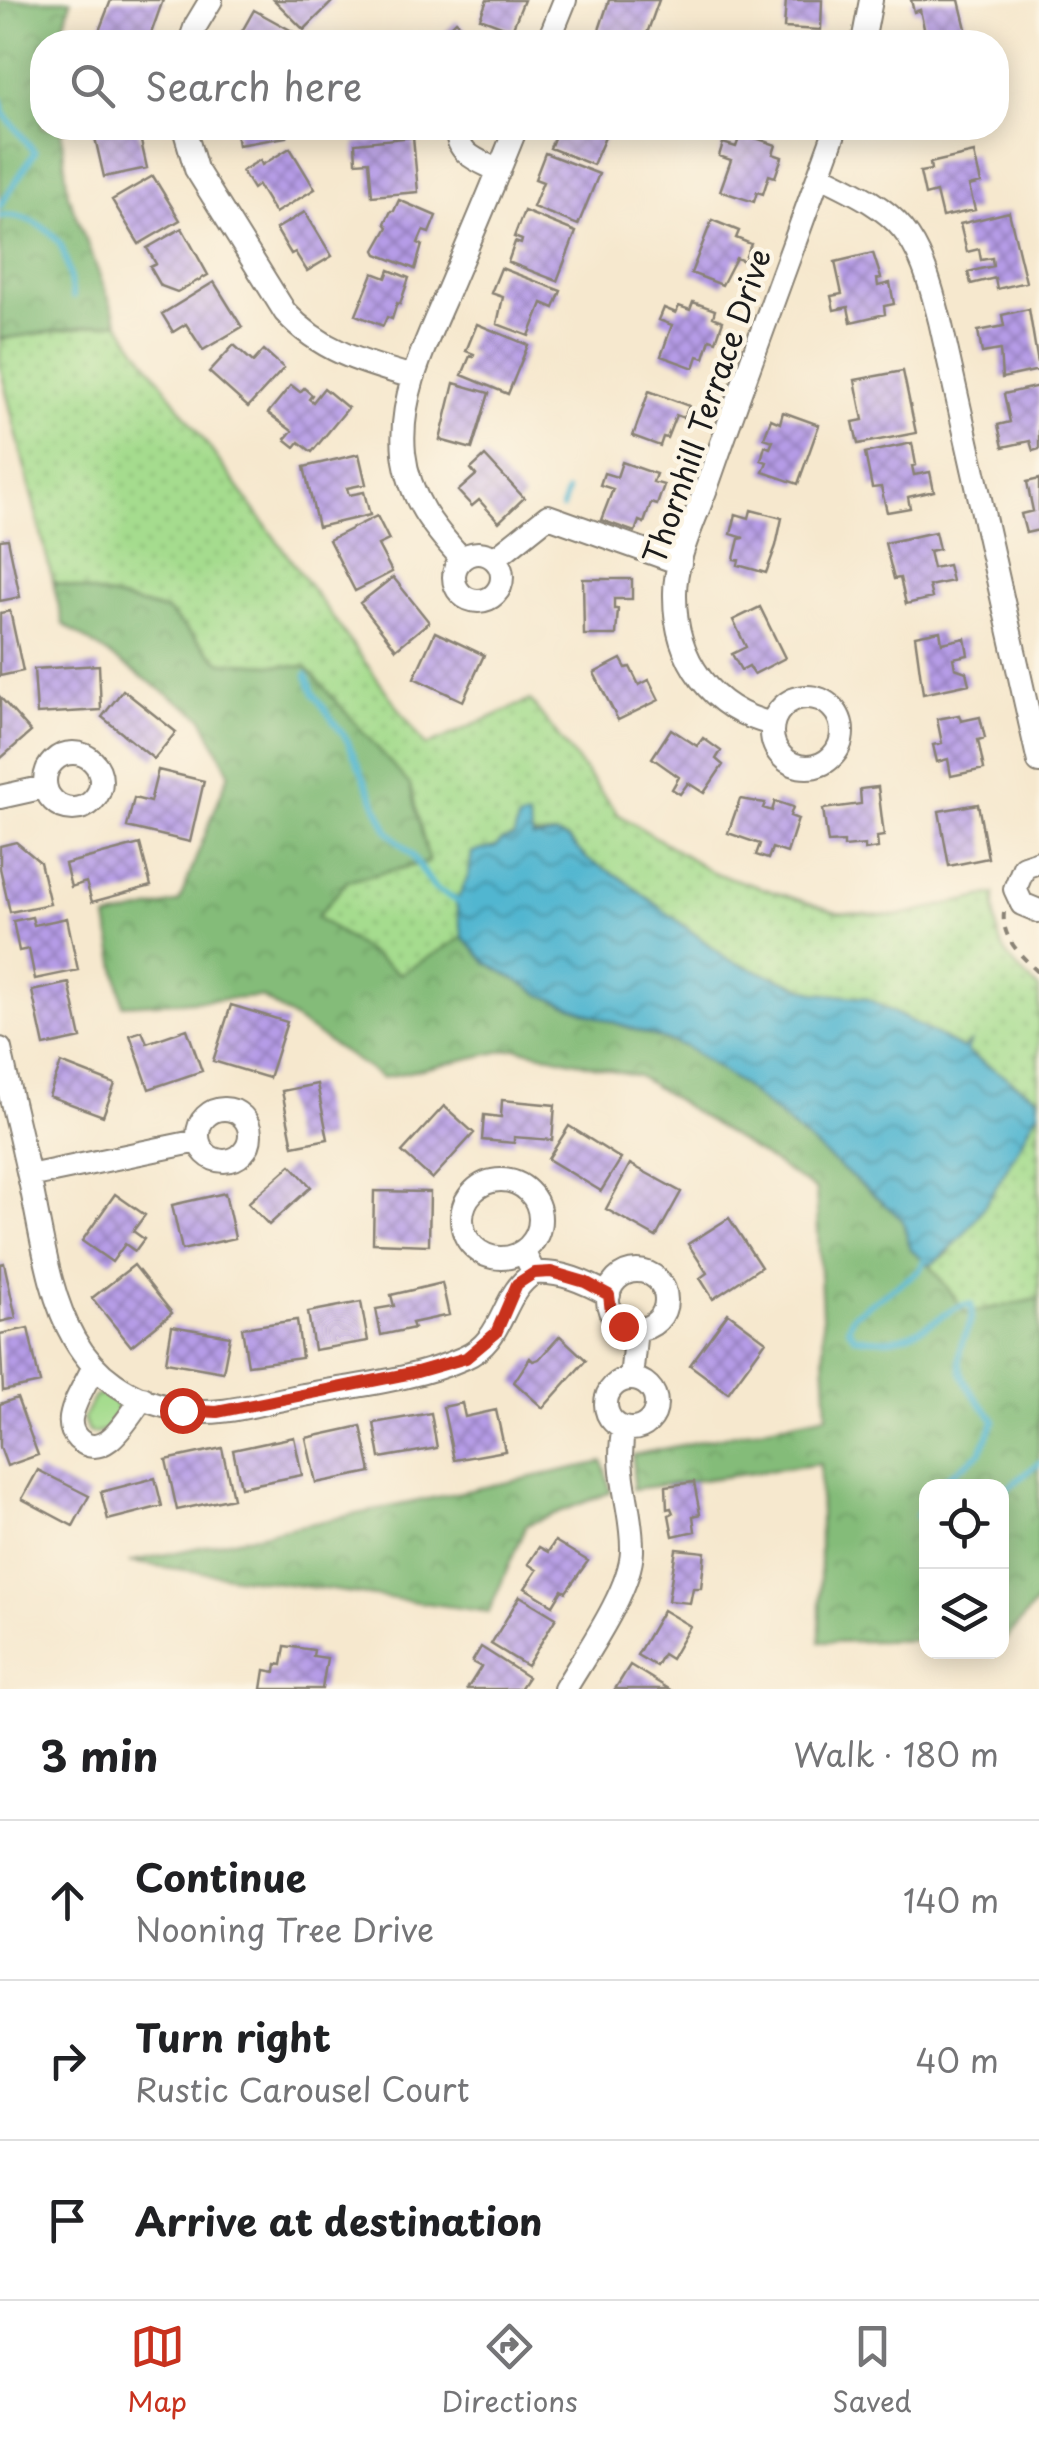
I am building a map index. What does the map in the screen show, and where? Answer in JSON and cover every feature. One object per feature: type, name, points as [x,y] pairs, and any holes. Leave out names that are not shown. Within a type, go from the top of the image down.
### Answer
[{"type":"street","points":[[194,30],[211,0]]},
{"type":"street","points":[[553,30],[565,0]]},
{"type":"street","points":[[865,30],[871,0]]},
{"type":"street","points":[[188,140],[197,170],[293,321],[347,358],[413,377]]},
{"type":"street","points":[[458,140],[462,150],[499,170]]},
{"type":"street","points":[[462,558],[429,523],[417,502],[408,471],[403,424],[413,377],[511,140]]},
{"type":"street","name":"Thornhill Terrace Drive","points":[[772,724],[727,707],[700,680],[683,648],[674,591],[680,564],[832,140]]},
{"type":"street","points":[[819,175],[892,215],[914,240],[922,260],[940,321],[1039,762]]},
{"type":"street","points":[[494,559],[548,516],[680,564]]},
{"type":"street","points":[[474,553],[494,559],[502,573],[493,596],[478,602],[462,596],[454,582],[456,565],[462,558],[474,553]]},
{"type":"street","points":[[0,797],[45,787]]},
{"type":"street","points":[[1029,905],[1016,889],[1019,874],[1039,862]]},
{"type":"street","points":[[0,1049],[52,1292],[68,1332],[94,1366],[143,1398],[182,1410],[217,1412],[417,1372],[466,1358],[496,1333],[517,1284],[534,1273],[551,1272],[585,1282],[609,1295]]},
{"type":"street","points":[[29,1176],[198,1141]]},
{"type":"street","points":[[523,1252],[534,1273]]},
{"type":"street","points":[[642,1272],[657,1280],[666,1296],[663,1314],[650,1326],[636,1328],[616,1320],[609,1295],[624,1274],[642,1272]]},
{"type":"street","points":[[627,1371],[655,1394],[656,1410],[648,1424],[624,1428],[610,1418],[606,1402],[627,1371],[636,1328]]},
{"type":"street","points":[[94,1366],[70,1420],[74,1436],[81,1442],[93,1446],[108,1441],[143,1398]]},
{"type":"street","points":[[564,1689],[613,1610],[632,1556],[632,1532],[619,1469],[624,1428]]},
{"type":"path","points":[[485,140],[486,144]]},
{"type":"path","points":[[1029,905],[1006,909],[1004,930],[1009,941],[1039,973]]},
{"type":"path","points":[[596,1411],[602,1386],[627,1371]]},
{"type":"green space","points":[[0,0],[71,0],[63,30],[30,30],[30,140],[62,140],[68,195],[118,322],[0,339]]},
{"type":"green space","points":[[118,322],[426,746],[530,700],[618,814],[712,872],[837,912],[896,916],[995,894],[996,926],[1003,948],[1039,989],[1039,1299],[966,1313],[930,1265],[949,1253],[1037,1097],[966,1051],[968,1043],[964,1049],[866,998],[816,993],[729,960],[620,877],[588,860],[568,839],[556,835],[514,837],[472,853],[469,874],[456,904],[463,937],[400,974],[317,917],[347,881],[429,862],[306,668],[220,662],[167,611],[53,582],[0,366],[0,339]]},
{"type":"green space","points":[[53,582],[167,611],[220,662],[306,667],[410,785],[429,862],[347,881],[317,917],[400,974],[463,937],[486,962],[542,995],[686,1047],[741,1084],[902,1219],[911,1250],[930,1265],[966,1313],[1039,1299],[1039,1599],[1009,1635],[1009,1479],[919,1479],[919,1640],[820,1642],[820,1464],[633,1489],[633,1455],[827,1415],[816,1190],[638,1076],[516,1048],[382,1078],[261,997],[123,1005],[107,919],[179,902],[229,773],[202,717],[63,624]]},
{"type":"green space","points":[[106,1393],[116,1399],[118,1413],[102,1432],[88,1432],[83,1418],[95,1397]]},
{"type":"green space","points":[[603,1462],[611,1492],[526,1525],[489,1612],[129,1562]]},
{"type":"water","points":[[528,817],[533,838],[556,835],[568,839],[588,860],[620,877],[729,960],[816,993],[866,998],[963,1049],[970,1043],[967,1052],[1037,1097],[1039,1110],[1005,1172],[978,1216],[947,1252],[930,1265],[911,1250],[902,1219],[741,1084],[686,1047],[542,995],[486,962],[463,937],[456,903],[469,874],[472,852],[496,847],[502,840],[514,837],[518,820]]},
{"type":"building","points":[[111,0],[163,0],[152,30],[99,30]]},
{"type":"building","points":[[274,0],[334,0],[304,30]]},
{"type":"building","points":[[487,0],[524,0],[512,30],[480,18]]},
{"type":"building","points":[[609,0],[659,0],[648,30],[599,30]]},
{"type":"building","points":[[786,0],[822,0],[821,30],[784,28]]},
{"type":"building","points":[[911,0],[959,0],[966,30],[924,30],[920,10],[914,12]]},
{"type":"building","points":[[254,10],[290,30],[243,30]]},
{"type":"building","points":[[456,21],[465,30],[447,30]]},
{"type":"building","points":[[96,140],[141,140],[147,168],[104,177]]},
{"type":"building","points":[[237,140],[268,140],[238,145]]},
{"type":"building","points":[[413,140],[418,192],[372,196],[369,161],[356,162],[355,143]]},
{"type":"building","points":[[553,140],[604,140],[593,165],[550,148]]},
{"type":"building","points":[[738,140],[761,140],[776,145],[773,154],[782,157],[775,177],[769,175],[763,194],[757,192],[754,202],[720,191],[731,160],[719,156],[723,143],[736,147]]},
{"type":"building","points":[[290,148],[315,189],[275,213],[258,185],[253,189],[242,171],[260,160],[262,165]]},
{"type":"building","points":[[545,153],[599,174],[578,225],[533,207],[543,182],[535,179]]},
{"type":"building","points":[[974,153],[981,183],[969,186],[975,210],[942,217],[936,192],[925,195],[920,172],[931,170],[930,163]]},
{"type":"building","points":[[153,176],[180,220],[139,244],[112,200]]},
{"type":"building","points":[[399,200],[436,216],[429,233],[423,231],[418,243],[422,245],[415,269],[375,250]]},
{"type":"building","points":[[524,211],[576,232],[557,281],[508,262],[515,242],[521,244],[522,240],[514,237]]},
{"type":"building","points":[[305,212],[332,256],[307,271],[276,229]]},
{"type":"building","points":[[1009,212],[1026,282],[997,289],[995,278],[971,284],[968,272],[993,266],[992,258],[981,260],[979,249],[967,252],[960,224]]},
{"type":"building","points":[[712,220],[739,231],[736,238],[751,244],[744,261],[736,258],[722,285],[691,273]]},
{"type":"building","points":[[182,228],[208,275],[177,292],[161,286],[150,267],[156,264],[147,248]]},
{"type":"building","points":[[873,253],[881,278],[877,279],[878,286],[890,283],[894,304],[884,306],[885,314],[851,322],[848,307],[834,310],[831,296],[842,294],[835,262]]},
{"type":"building","points":[[501,268],[561,291],[554,308],[542,303],[529,336],[497,324],[503,297],[491,293]]},
{"type":"building","points":[[389,270],[409,278],[392,319],[387,317],[383,326],[356,315],[373,273],[386,278]]},
{"type":"building","points":[[214,282],[242,327],[203,350],[186,324],[173,332],[162,314]]},
{"type":"building","points":[[693,302],[715,310],[713,317],[723,321],[716,341],[710,339],[704,358],[698,356],[694,368],[661,356],[672,325],[659,320],[664,308],[676,313],[679,306],[690,310]]},
{"type":"building","points":[[1029,309],[1039,370],[1002,378],[1000,350],[982,353],[978,331],[1004,326],[1002,315]]},
{"type":"building","points":[[477,324],[528,345],[508,394],[462,375],[474,354],[466,351]]},
{"type":"building","points":[[234,345],[253,362],[264,350],[284,368],[248,407],[209,372]]},
{"type":"building","points":[[903,371],[916,433],[858,444],[853,422],[863,420],[855,380]]},
{"type":"building","points":[[454,383],[489,393],[472,449],[440,440]]},
{"type":"building","points":[[291,385],[300,392],[304,388],[313,402],[324,388],[348,408],[312,452],[299,442],[295,447],[285,439],[292,431],[268,413]]},
{"type":"building","points":[[1039,386],[1039,449],[1033,451],[1030,441],[1003,447],[998,425],[1010,422],[1004,394]]},
{"type":"building","points":[[649,391],[689,406],[684,418],[676,415],[660,446],[633,436]]},
{"type":"building","points":[[783,412],[819,425],[798,484],[763,472],[767,462],[761,460],[765,446],[770,448],[773,441],[764,438],[771,419],[780,423]]},
{"type":"building","points":[[912,443],[914,475],[930,472],[934,491],[908,497],[910,508],[887,512],[881,487],[872,488],[865,453]]},
{"type":"building","points":[[359,454],[366,484],[347,488],[349,495],[364,492],[370,515],[318,527],[304,467]]},
{"type":"building","points":[[485,456],[524,498],[499,522],[479,500],[472,506],[458,491],[476,475],[471,469]]},
{"type":"building","points":[[622,462],[656,474],[653,482],[664,485],[657,505],[651,503],[644,523],[639,521],[635,532],[601,520],[613,489],[600,485],[604,473],[617,477]]},
{"type":"building","points":[[1039,479],[1039,530],[1026,533],[1021,514],[1033,511],[1027,482]]},
{"type":"building","points":[[751,510],[782,518],[766,573],[738,565],[739,560],[734,559],[739,539],[744,538],[731,534],[736,514],[749,518]]},
{"type":"building","points":[[377,516],[389,540],[378,545],[392,572],[355,591],[329,540]]},
{"type":"building","points":[[935,532],[939,549],[929,551],[933,568],[948,565],[952,581],[929,586],[932,598],[906,604],[900,578],[894,579],[885,543]]},
{"type":"building","points":[[8,539],[20,597],[0,601],[0,540]]},
{"type":"building","points":[[393,577],[429,622],[396,649],[360,603]]},
{"type":"building","points":[[583,579],[632,579],[632,599],[614,599],[614,609],[618,609],[616,635],[584,635]]},
{"type":"building","points":[[760,607],[785,658],[754,674],[749,666],[741,670],[732,654],[746,647],[733,620]]},
{"type":"building","points":[[10,611],[23,671],[0,676],[0,613]]},
{"type":"building","points":[[940,631],[942,643],[965,638],[968,655],[953,658],[955,668],[966,672],[969,684],[923,694],[915,636]]},
{"type":"building","points":[[435,632],[484,655],[463,701],[414,678]]},
{"type":"building","points":[[621,659],[639,685],[649,680],[659,700],[618,720],[594,673]]},
{"type":"building","points":[[99,665],[101,710],[37,714],[34,669]]},
{"type":"building","points":[[123,690],[176,732],[154,759],[102,717]]},
{"type":"building","points":[[0,697],[31,732],[0,759]]},
{"type":"building","points":[[959,715],[961,721],[980,717],[985,738],[978,740],[984,769],[951,776],[948,759],[937,762],[933,745],[942,743],[937,719]]},
{"type":"building","points":[[671,729],[697,746],[703,738],[721,751],[716,759],[723,765],[704,793],[688,783],[680,794],[672,789],[679,777],[652,758]]},
{"type":"building","points":[[158,770],[204,781],[190,842],[127,827],[134,798],[150,802]]},
{"type":"building","points":[[878,787],[884,836],[877,837],[878,848],[865,850],[865,845],[844,847],[844,842],[828,843],[823,809],[861,804],[860,789]]},
{"type":"building","points":[[740,799],[765,803],[763,808],[772,811],[775,801],[793,807],[790,816],[798,819],[787,853],[772,848],[768,859],[756,855],[760,844],[728,833]]},
{"type":"building","points":[[978,804],[988,858],[949,866],[939,811]]},
{"type":"building","points":[[16,842],[40,862],[50,904],[10,912],[0,868],[0,846]]},
{"type":"building","points":[[140,844],[151,886],[92,902],[86,882],[71,887],[65,864]]},
{"type":"building","points":[[32,917],[34,925],[67,918],[78,970],[35,979],[29,949],[19,951],[13,921]]},
{"type":"building","points":[[69,983],[81,1038],[44,1046],[32,991]]},
{"type":"building","points":[[231,1005],[287,1022],[269,1078],[213,1061]]},
{"type":"building","points":[[187,1029],[202,1071],[149,1089],[130,1035],[142,1031],[147,1043]]},
{"type":"building","points":[[61,1063],[115,1084],[103,1116],[49,1096]]},
{"type":"building","points":[[317,1084],[328,1139],[293,1146],[282,1091]]},
{"type":"building","points":[[502,1100],[555,1105],[552,1140],[482,1140],[484,1115],[501,1117]]},
{"type":"building","points":[[444,1106],[474,1133],[432,1179],[402,1152]]},
{"type":"building","points":[[569,1126],[621,1159],[601,1191],[548,1159]]},
{"type":"building","points":[[630,1164],[681,1192],[656,1237],[606,1209]]},
{"type":"building","points":[[291,1165],[311,1187],[269,1225],[248,1203]]},
{"type":"building","points":[[374,1191],[430,1192],[429,1245],[373,1243]]},
{"type":"building","points":[[225,1193],[235,1238],[182,1250],[172,1205]]},
{"type":"building","points":[[115,1194],[145,1215],[133,1231],[144,1239],[135,1251],[125,1244],[112,1262],[82,1241]]},
{"type":"building","points":[[729,1218],[761,1267],[713,1299],[700,1278],[707,1273],[688,1244]]},
{"type":"building","points":[[4,1263],[16,1318],[0,1322],[0,1264]]},
{"type":"building","points":[[134,1265],[172,1313],[131,1346],[92,1298]]},
{"type":"building","points":[[442,1283],[449,1315],[381,1335],[376,1309],[394,1306],[391,1295]]},
{"type":"building","points":[[361,1302],[368,1341],[314,1350],[308,1312]]},
{"type":"building","points":[[728,1313],[766,1341],[728,1393],[690,1365]]},
{"type":"building","points":[[297,1320],[302,1358],[248,1365],[242,1328]]},
{"type":"building","points":[[172,1326],[230,1336],[223,1372],[166,1362]]},
{"type":"building","points":[[28,1328],[40,1383],[3,1391],[0,1334]]},
{"type":"building","points":[[560,1336],[586,1360],[543,1408],[514,1382],[530,1358],[539,1359]]},
{"type":"building","points":[[17,1398],[38,1455],[7,1466],[0,1447],[0,1404]]},
{"type":"building","points":[[462,1403],[465,1417],[496,1410],[505,1451],[454,1460],[443,1407]]},
{"type":"building","points":[[431,1413],[437,1448],[380,1458],[374,1423]]},
{"type":"building","points":[[361,1426],[371,1472],[316,1483],[306,1438]]},
{"type":"building","points":[[294,1437],[302,1475],[241,1487],[233,1450]]},
{"type":"building","points":[[222,1448],[233,1498],[177,1510],[166,1460]]},
{"type":"building","points":[[38,1470],[89,1496],[73,1526],[22,1499]]},
{"type":"building","points":[[155,1478],[162,1506],[108,1520],[101,1492]]},
{"type":"building","points":[[694,1482],[700,1514],[693,1516],[695,1531],[673,1536],[669,1515],[673,1513],[671,1508],[667,1509],[666,1486]]},
{"type":"building","points":[[555,1541],[588,1561],[553,1605],[525,1588],[537,1570],[528,1564],[539,1547],[548,1552]]},
{"type":"building","points":[[676,1549],[705,1552],[701,1588],[693,1588],[690,1603],[668,1601]]},
{"type":"building","points":[[520,1596],[556,1618],[527,1666],[491,1644]]},
{"type":"building","points":[[663,1610],[690,1626],[671,1659],[663,1654],[656,1666],[637,1655]]},
{"type":"building","points":[[285,1646],[314,1650],[313,1656],[327,1658],[322,1689],[262,1689],[265,1670],[276,1672],[277,1664],[282,1665]]},
{"type":"building","points":[[481,1647],[528,1677],[520,1689],[467,1689],[481,1667],[472,1662]]},
{"type":"building","points":[[630,1665],[669,1689],[615,1689]]},
{"type":"waterway","points":[[0,99],[5,115],[35,152],[0,206]]},
{"type":"waterway","points":[[0,216],[17,216],[52,234],[66,259],[73,297]]},
{"type":"waterway","points":[[562,508],[567,492]]},
{"type":"waterway","points":[[306,674],[314,694],[347,740],[388,831],[412,855],[434,888],[457,901]]},
{"type":"waterway","points":[[924,1261],[919,1271],[853,1315],[848,1328],[855,1337],[900,1337],[971,1304],[960,1365],[967,1385],[995,1420],[980,1453],[945,1479]]},
{"type":"waterway","points":[[1009,1487],[1039,1463]]},
{"type":"route","points":[[182,1410],[217,1412],[417,1372],[466,1358],[496,1333],[517,1284],[534,1273],[551,1272],[585,1282],[609,1295],[611,1312],[623,1326]]}]
